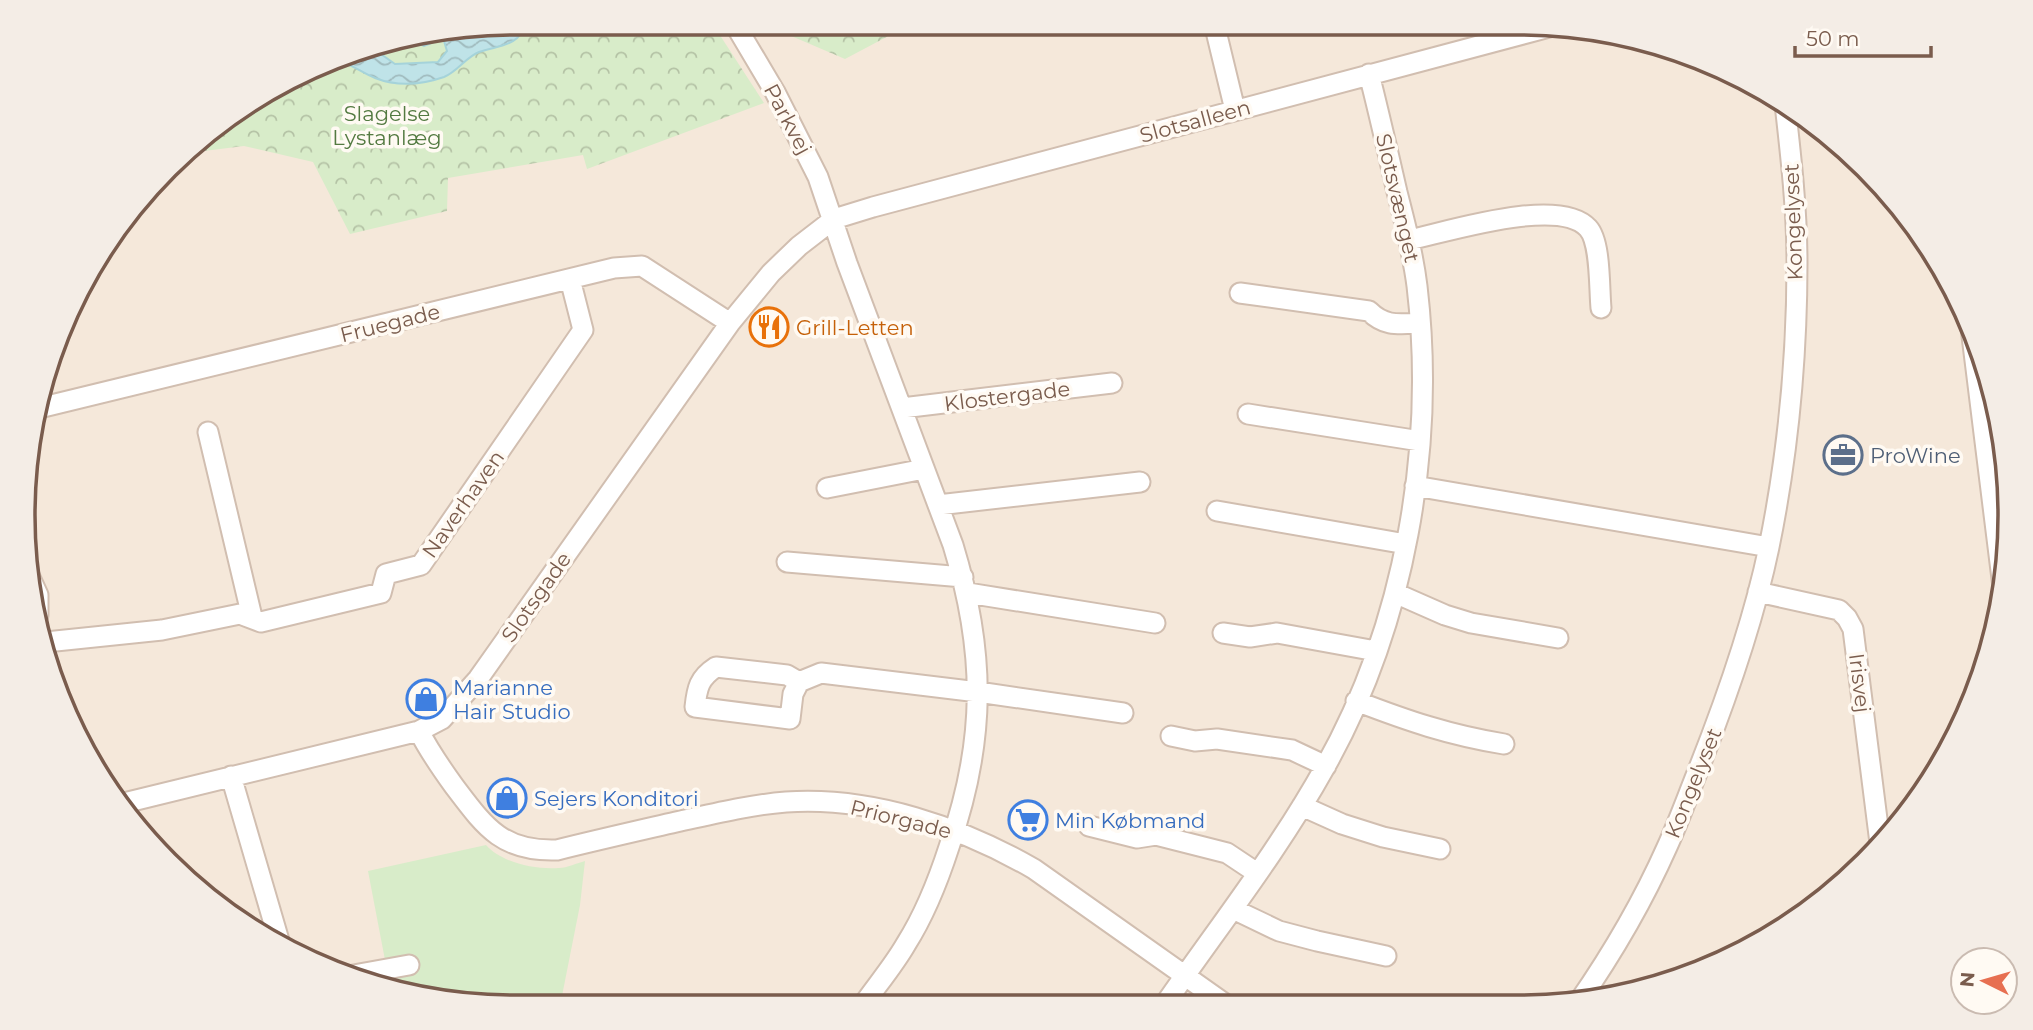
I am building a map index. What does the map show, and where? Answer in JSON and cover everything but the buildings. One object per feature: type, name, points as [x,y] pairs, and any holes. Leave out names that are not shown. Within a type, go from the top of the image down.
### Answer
[{"type":"street","name":"Parkvej","points":[[741,35],[783,107],[818,177],[834,219]]},
{"type":"street","points":[[1217,35],[1236,110]]},
{"type":"street","name":"Slotsalleen","points":[[834,219],[1519,35]]},
{"type":"street","name":"Slotsvænget","points":[[1171,995],[1233,909],[1326,766],[1376,651],[1395,593],[1406,544],[1420,441],[1423,375],[1420,323],[1409,240],[1369,74]]},
{"type":"street","name":"Kongelyset","points":[[1587,990],[1607,961],[1667,848],[1721,713],[1769,547],[1784,460],[1794,363],[1797,261],[1787,118]]},
{"type":"street","points":[[1409,240],[1532,214],[1559,215],[1576,220],[1588,228],[1595,244],[1601,308]]},
{"type":"street","name":"Slotsgade","points":[[130,801],[419,732],[442,719],[478,679],[730,324],[771,273],[799,246],[834,219]]},
{"type":"street","points":[[834,219],[847,263],[925,469],[965,585],[974,634],[978,692],[968,785],[936,888],[906,944],[870,995]]},
{"type":"street","name":"Fruegade","points":[[48,406],[614,268],[642,266],[730,324]]},
{"type":"street","name":"Naverhaven","points":[[52,641],[162,630],[240,614],[261,622],[381,593],[386,574],[421,565],[583,330],[570,279]]},
{"type":"street","points":[[1240,293],[1369,311],[1378,320],[1388,324],[1420,323]]},
{"type":"street","points":[[1977,373],[1997,540]]},
{"type":"street","name":"Klostergade","points":[[902,408],[1112,383]]},
{"type":"street","points":[[1248,414],[1420,441]]},
{"type":"street","points":[[208,432],[252,617]]},
{"type":"street","points":[[827,488],[925,469]]},
{"type":"street","points":[[938,505],[1140,482]]},
{"type":"street","points":[[1415,486],[1769,547]]},
{"type":"street","points":[[1217,510],[1406,544]]},
{"type":"street","points":[[787,562],[965,585],[1156,622]]},
{"type":"street","name":"Irisvej","points":[[1758,592],[1839,610],[1853,629],[1879,831]]},
{"type":"street","points":[[1395,593],[1471,624],[1558,638]]},
{"type":"street","points":[[1223,633],[1251,638],[1277,633],[1376,651]]},
{"type":"street","points":[[799,681],[787,675],[716,667],[705,674],[698,685],[695,707],[790,719],[793,694],[799,681],[821,673],[1123,713]]},
{"type":"street","points":[[1356,701],[1414,724],[1457,736],[1504,744]]},
{"type":"street","name":"Priorgade","points":[[419,732],[434,758],[474,812],[493,832],[513,844],[533,851],[557,850],[740,807],[788,802],[838,803],[877,808],[915,817],[1003,851],[1034,869],[1213,995]]},
{"type":"street","points":[[1171,736],[1195,741],[1217,739],[1292,750],[1326,766]]},
{"type":"street","points":[[231,776],[276,932]]},
{"type":"street","points":[[1302,806],[1342,824],[1440,849]]},
{"type":"street","points":[[1089,826],[1137,838],[1156,835],[1227,853],[1257,873]]},
{"type":"street","points":[[1233,909],[1279,930],[1386,956]]},
{"type":"street","points":[[369,972],[409,965]]},
{"type":"shaded area","points":[[1518,35],[1612,44],[1672,60],[1702,72],[1758,99],[1785,116],[1834,154],[1857,176],[1899,223],[1917,248],[1934,275],[1961,331],[1973,361],[1989,421],[1998,515],[1989,609],[1973,669],[1961,699],[1934,755],[1899,807],[1857,854],[1810,896],[1758,931],[1702,958],[1642,979],[1581,991],[1518,995],[515,995],[421,986],[361,970],[331,958],[275,931],[223,896],[199,876],[134,807],[99,755],[60,669],[44,609],[35,515],[44,421],[60,361],[99,275],[134,223],[199,154],[223,134],[275,99],[331,72],[391,51],[452,39],[484,36]]},
{"type":"green space","name":"Slagelse Lystanlæg","points":[[720,35],[764,103],[587,169],[583,155],[448,178],[447,211],[350,234],[313,162],[244,146],[202,151],[275,99],[331,72],[391,51],[452,39],[484,36]]},
{"type":"green space","points":[[789,35],[890,35],[845,59]]},
{"type":"green space","points":[[486,845],[510,861],[530,866],[562,868],[585,861],[580,905],[562,995],[452,991],[391,979],[353,967],[385,960],[368,871]]},
{"type":"water","points":[[520,35],[513,41],[470,57],[449,75],[427,82],[401,84],[384,81],[349,65],[381,54],[395,64],[438,62],[447,51],[444,41]]},
{"type":"place","name":"Grill-Letten","points":[[769,327]]},
{"type":"place","name":"ProWine","points":[[1843,455]]},
{"type":"place","name":"Marianne Hair Studio","points":[[426,699]]},
{"type":"place","name":"Sejers Konditori","points":[[507,798]]},
{"type":"place","name":"Min Købmand","points":[[1028,820]]}]
